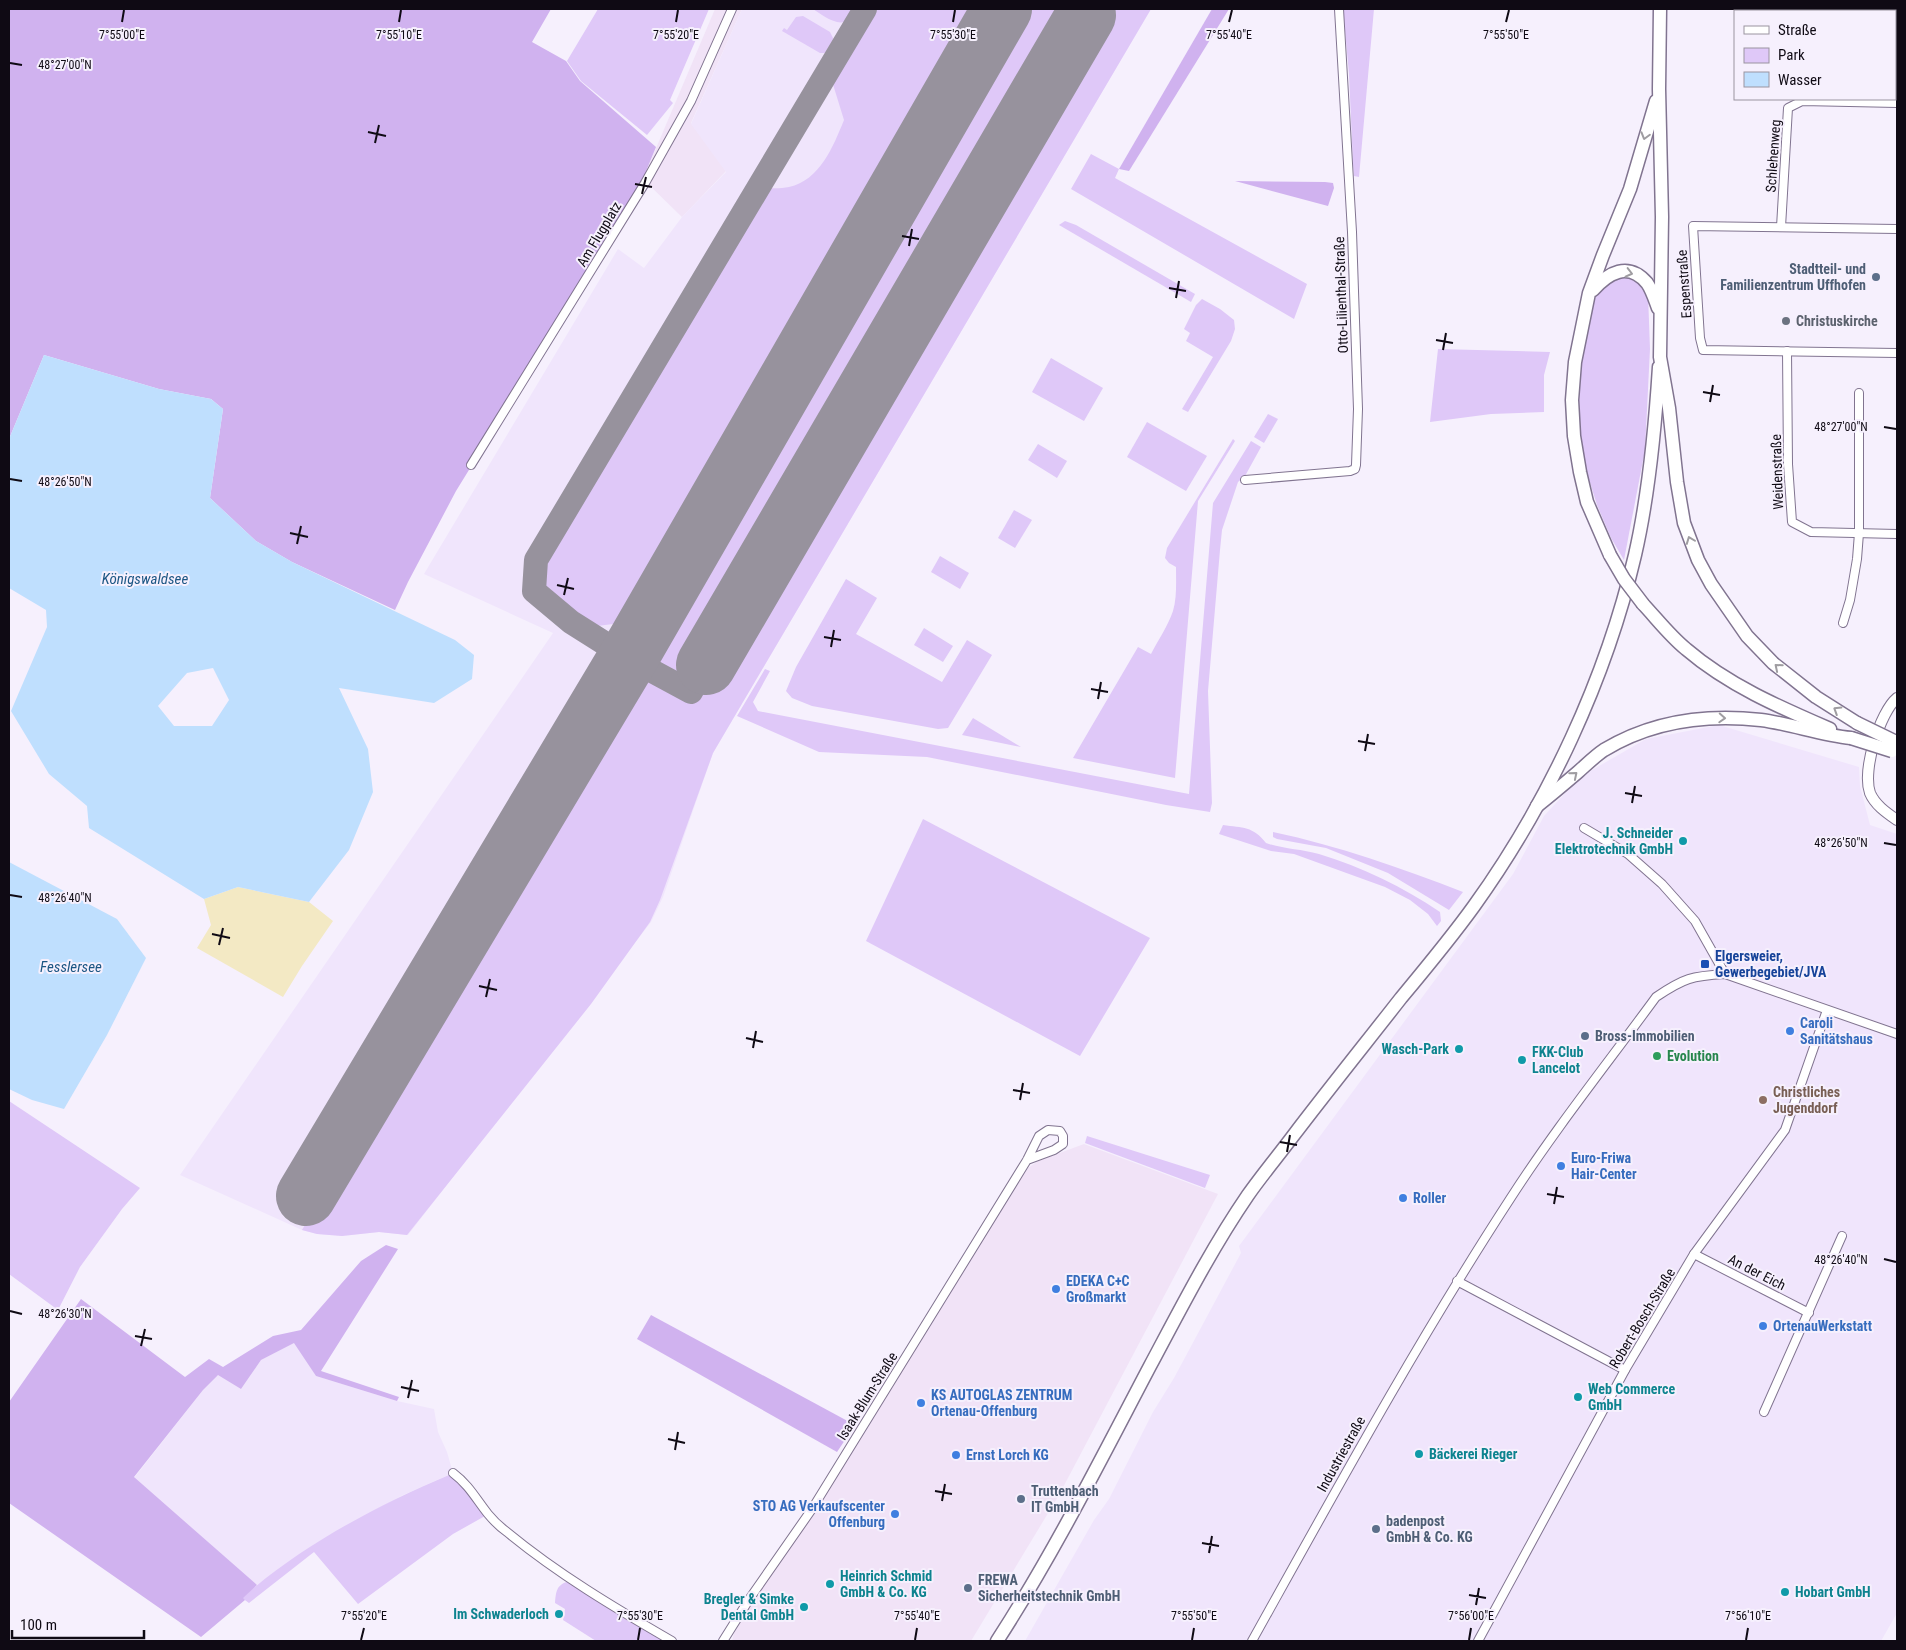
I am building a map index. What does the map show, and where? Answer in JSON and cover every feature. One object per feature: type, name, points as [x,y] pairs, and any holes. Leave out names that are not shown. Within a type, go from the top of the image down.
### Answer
[{"type":"main road","points":[[997,1641],[1032,1587],[1062,1535],[1196,1279],[1249,1194],[1347,1066],[1477,902],[1509,854],[1537,806],[1592,691],[1624,596],[1635,555],[1648,490],[1656,412],[1660,357],[1662,217],[1659,90],[1660,9]]},
{"type":"main road","points":[[1659,90],[1630,189],[1600,261],[1589,293],[1575,362],[1572,400],[1574,436],[1587,502],[1610,556],[1624,579],[1643,604],[1685,649],[1728,679],[1767,702],[1851,738]]},
{"type":"main road","points":[[1589,293],[1606,276],[1613,272],[1632,273],[1641,277],[1648,284],[1660,313]]},
{"type":"main road","points":[[1660,357],[1669,408],[1676,482],[1684,523],[1698,560],[1724,605],[1748,636],[1773,663],[1816,697],[1895,747]]},
{"type":"main road","points":[[1537,806],[1603,750],[1637,734],[1665,724],[1704,718],[1762,720],[1830,736],[1851,738],[1895,747]]},
{"type":"street","name":"Am Flugplatz","points":[[471,465],[645,182],[691,101],[732,9]]},
{"type":"street","name":"Otto-Lilienthal-Straße","points":[[1245,480],[1350,471],[1355,469],[1356,465],[1358,409],[1352,232],[1347,180],[1339,9]]},
{"type":"street","name":"Schlehenweg","points":[[1781,227],[1788,108],[1802,100],[1897,102]]},
{"type":"street","name":"Espenstraße","points":[[1897,228],[1693,226],[1700,338],[1703,350],[1897,353]]},
{"type":"street","name":"Weidenstraße","points":[[1787,351],[1788,464],[1792,522],[1811,532],[1897,534]]},
{"type":"street","points":[[1844,623],[1856,567],[1859,533],[1859,393]]},
{"type":"street","points":[[1897,698],[1891,703],[1880,723],[1868,768],[1870,792],[1879,806],[1897,820]]},
{"type":"street","points":[[1584,828],[1628,854],[1662,884],[1696,921],[1725,974],[1897,1034]]},
{"type":"street","name":"Industriestraße","points":[[1252,1641],[1378,1415],[1457,1281],[1511,1196],[1656,997],[1678,982],[1698,976],[1725,974]]},
{"type":"street","name":"Robert-Bosch-Straße","points":[[1478,1641],[1625,1370],[1694,1254],[1785,1130],[1827,1010]]},
{"type":"street","name":"Isaak-Blum-Straße","points":[[723,1641],[750,1598],[812,1509],[1027,1160],[1039,1136],[1048,1130],[1060,1131],[1063,1136],[1063,1144],[1054,1150],[1027,1160]]},
{"type":"street","points":[[1764,1412],[1842,1236]]},
{"type":"street","name":"An der Eich","points":[[1694,1254],[1809,1313]]},
{"type":"street","points":[[1457,1281],[1625,1370]]},
{"type":"street","points":[[453,1473],[472,1491],[488,1514],[536,1555],[632,1618],[672,1641]]},
{"type":"shaded area","points":[[9,9],[551,9],[532,42],[566,61],[580,81],[656,147],[633,203],[456,491],[395,610],[292,562],[256,541],[210,498],[223,409],[211,399],[159,389],[44,355],[9,439]]},
{"type":"shaded area","points":[[715,9],[742,9],[691,123],[726,171],[682,217],[643,179]]},
{"type":"shaded area","points":[[742,9],[1151,9],[713,753],[663,897],[651,922],[408,1235],[379,1232],[342,1236],[317,1234],[302,1230],[180,1175],[553,633],[424,574],[618,249],[644,268],[682,217],[726,172],[691,124]]},
{"type":"shaded area","points":[[1212,9],[1229,9],[1129,171],[1119,169]]},
{"type":"shaded area","points":[[1235,181],[1325,182],[1333,183],[1334,188],[1328,206]]},
{"type":"shaded area","points":[[1719,725],[1859,767],[1860,786],[1870,825],[1897,834],[1897,1613],[1881,1641],[1025,1641],[1094,1520],[1109,1499],[1153,1412],[1174,1378],[1241,1253],[1239,1246],[1513,874],[1544,816],[1580,777],[1646,739]]},
{"type":"shaded area","points":[[1084,1144],[1218,1194],[1059,1495],[971,1641],[732,1641],[734,1633],[1028,1168],[1038,1161]]},
{"type":"shaded area","points":[[386,1245],[398,1249],[321,1371],[399,1397],[397,1401],[316,1376],[294,1343],[261,1360],[241,1389],[218,1375],[203,1390],[134,1477],[257,1585],[243,1598],[245,1600],[201,1637],[9,1503],[9,1402],[81,1299],[185,1377],[209,1359],[223,1367],[273,1336],[301,1330],[361,1261]]},
{"type":"shaded area","points":[[651,1315],[855,1425],[837,1452],[637,1339]]},
{"type":"shaded area","points":[[295,1342],[316,1376],[397,1401],[434,1409],[438,1432],[447,1452],[453,1473],[401,1496],[313,1545],[257,1585],[134,1478],[203,1390],[218,1374],[241,1389],[261,1360]]},
{"type":"green space","points":[[598,9],[709,9],[670,100],[673,103],[647,135],[581,81],[567,61]]},
{"type":"green space","points":[[813,9],[854,9],[848,20],[839,22]]},
{"type":"green space","points":[[870,9],[987,9],[629,622],[597,626],[545,589],[543,561],[761,188],[786,188],[800,183],[817,170],[830,151],[844,120],[831,78]]},
{"type":"green space","points":[[1019,9],[1151,9],[713,753],[660,900],[650,922],[591,1004],[407,1235],[379,1232],[342,1236],[317,1234],[302,1230],[537,836]]},
{"type":"green space","points":[[1343,9],[1374,9],[1359,177],[1354,176],[1349,74]]},
{"type":"green space","points":[[803,16],[830,32],[834,40],[825,53],[820,53],[782,31],[784,28],[787,30],[796,17]]},
{"type":"green space","points":[[1091,154],[1119,169],[1115,178],[1307,284],[1294,319],[1071,189]]},
{"type":"green space","points":[[1065,221],[1076,225],[1195,294],[1191,302],[1059,225]]},
{"type":"green space","points":[[1617,275],[1641,281],[1648,294],[1650,349],[1645,450],[1624,560],[1611,538],[1597,505],[1583,460],[1579,413],[1580,358],[1594,302],[1598,291]]},
{"type":"green space","points":[[1202,299],[1220,309],[1234,320],[1235,329],[1231,341],[1188,412],[1182,409],[1213,357],[1186,341],[1190,333],[1184,329],[1196,305]]},
{"type":"green space","points":[[1438,349],[1550,352],[1544,375],[1544,412],[1491,414],[1430,422]]},
{"type":"green space","points":[[1051,358],[1103,388],[1084,421],[1032,392]]},
{"type":"green space","points":[[1268,414],[1278,419],[1264,443],[1254,437]]},
{"type":"green space","points":[[1147,422],[1207,456],[1186,491],[1127,457]]},
{"type":"green space","points":[[1233,439],[1235,441],[1198,501],[1175,778],[1073,758],[1138,647],[1151,654],[1168,622],[1175,601],[1176,567],[1165,558],[1167,548]]},
{"type":"green space","points":[[1251,441],[1261,447],[1245,476],[1238,482],[1222,530],[1208,691],[1212,803],[1210,812],[1166,805],[927,757],[819,752],[737,716],[765,669],[770,671],[753,702],[758,711],[1189,794],[1213,503]]},
{"type":"green space","points":[[1038,444],[1067,461],[1057,478],[1028,460]]},
{"type":"green space","points":[[1014,510],[1032,520],[1015,548],[998,538]]},
{"type":"green space","points":[[940,556],[969,573],[960,589],[931,572]]},
{"type":"green space","points":[[846,579],[877,598],[856,634],[942,682],[967,640],[992,655],[948,728],[938,729],[812,706],[792,698],[786,691],[796,667]]},
{"type":"green space","points":[[924,628],[953,646],[943,662],[914,645]]},
{"type":"green space","points":[[973,718],[1021,747],[962,735]]},
{"type":"green space","points":[[923,819],[1150,938],[1080,1056],[866,941]]},
{"type":"green space","points":[[1223,825],[1257,833],[1266,843],[1319,854],[1366,871],[1412,894],[1440,912],[1441,921],[1437,926],[1428,914],[1410,900],[1385,887],[1294,854],[1271,851],[1219,834]]},
{"type":"green space","points":[[1273,832],[1370,858],[1463,892],[1449,910],[1388,873],[1326,848],[1277,839],[1273,837]]},
{"type":"green space","points":[[9,1101],[140,1188],[122,1209],[80,1267],[58,1310],[9,1274]]},
{"type":"green space","points":[[1087,1136],[1210,1175],[1205,1188],[1085,1143]]},
{"type":"green space","points":[[449,1475],[465,1489],[485,1516],[453,1534],[358,1604],[314,1552],[249,1603],[242,1598],[289,1561],[341,1528],[394,1500]]},
{"type":"green space","points":[[567,1582],[664,1641],[596,1641],[563,1620],[565,1609],[555,1603],[555,1599],[559,1587]]},
{"type":"sand","points":[[238,887],[309,902],[333,921],[283,997],[197,948],[211,925],[204,899]]},
{"type":"water","name":"Königswaldsee","points":[[44,355],[159,389],[211,399],[223,409],[210,498],[256,541],[292,562],[455,640],[474,655],[472,679],[434,703],[339,688],[368,749],[373,792],[349,850],[309,902],[238,887],[204,899],[89,828],[87,806],[49,774],[11,711],[47,627],[46,610],[9,588],[9,439]],"holes":[[[213,668],[229,700],[212,726],[174,726],[158,706],[187,673]]]},
{"type":"water","name":"Fesslersee","points":[[9,862],[117,919],[146,958],[107,1035],[64,1109],[32,1100],[9,1089]]},
{"type":"taxiway","points":[[706,665],[691,692],[628,658],[571,622],[534,591],[536,560],[865,9]]},
{"type":"taxiway","points":[[1075,9],[1086,15]]},
{"type":"runway","points":[[306,1196],[628,658],[1002,9]]},
{"type":"runway","points":[[706,665],[1086,15]]},
{"type":"place","name":"Stadtteil- und Familienzentrum Uffhofen","points":[[1876,277]]},
{"type":"place","name":"Christuskirche","points":[[1786,321]]},
{"type":"place","name":"J. Schneider Elektrotechnik GmbH","points":[[1683,841]]},
{"type":"place","name":"Elgersweier, Gewerbegebiet/JVA","points":[[1705,964]]},
{"type":"place","name":"Caroli Sanitätshaus","points":[[1790,1031]]},
{"type":"place","name":"Bross-Immobilien","points":[[1585,1036]]},
{"type":"place","name":"Wasch-Park","points":[[1459,1049]]},
{"type":"place","name":"Evolution","points":[[1657,1056]]},
{"type":"place","name":"FKK-Club Lancelot","points":[[1522,1060]]},
{"type":"place","name":"Christliches Jugenddorf","points":[[1763,1100]]},
{"type":"place","name":"Euro-Friwa Hair-Center","points":[[1561,1166]]},
{"type":"place","name":"Roller","points":[[1403,1198]]},
{"type":"place","name":"EDEKA C+C Großmarkt","points":[[1056,1289]]},
{"type":"place","name":"OrtenauWerkstatt","points":[[1763,1326]]},
{"type":"place","name":"Web Commerce GmbH","points":[[1578,1397]]},
{"type":"place","name":"KS AUTOGLAS ZENTRUM Ortenau-Offenburg","points":[[921,1403]]},
{"type":"place","name":"Bäckerei Rieger","points":[[1419,1454]]},
{"type":"place","name":"Ernst Lorch KG","points":[[956,1455]]},
{"type":"place","name":"Truttenbach IT GmbH","points":[[1021,1499]]},
{"type":"place","name":"STO AG Verkaufscenter Offenburg","points":[[895,1514]]},
{"type":"place","name":"badenpost GmbH & Co. KG","points":[[1376,1529]]},
{"type":"place","name":"Heinrich Schmid GmbH & Co. KG","points":[[830,1584]]},
{"type":"place","name":"FREWA Sicherheitstechnik GmbH","points":[[968,1588]]},
{"type":"place","name":"Hobart GmbH","points":[[1785,1592]]},
{"type":"place","name":"Bregler & Simke Dental GmbH","points":[[804,1607]]},
{"type":"place","name":"Im Schwaderloch","points":[[559,1614]]}]
